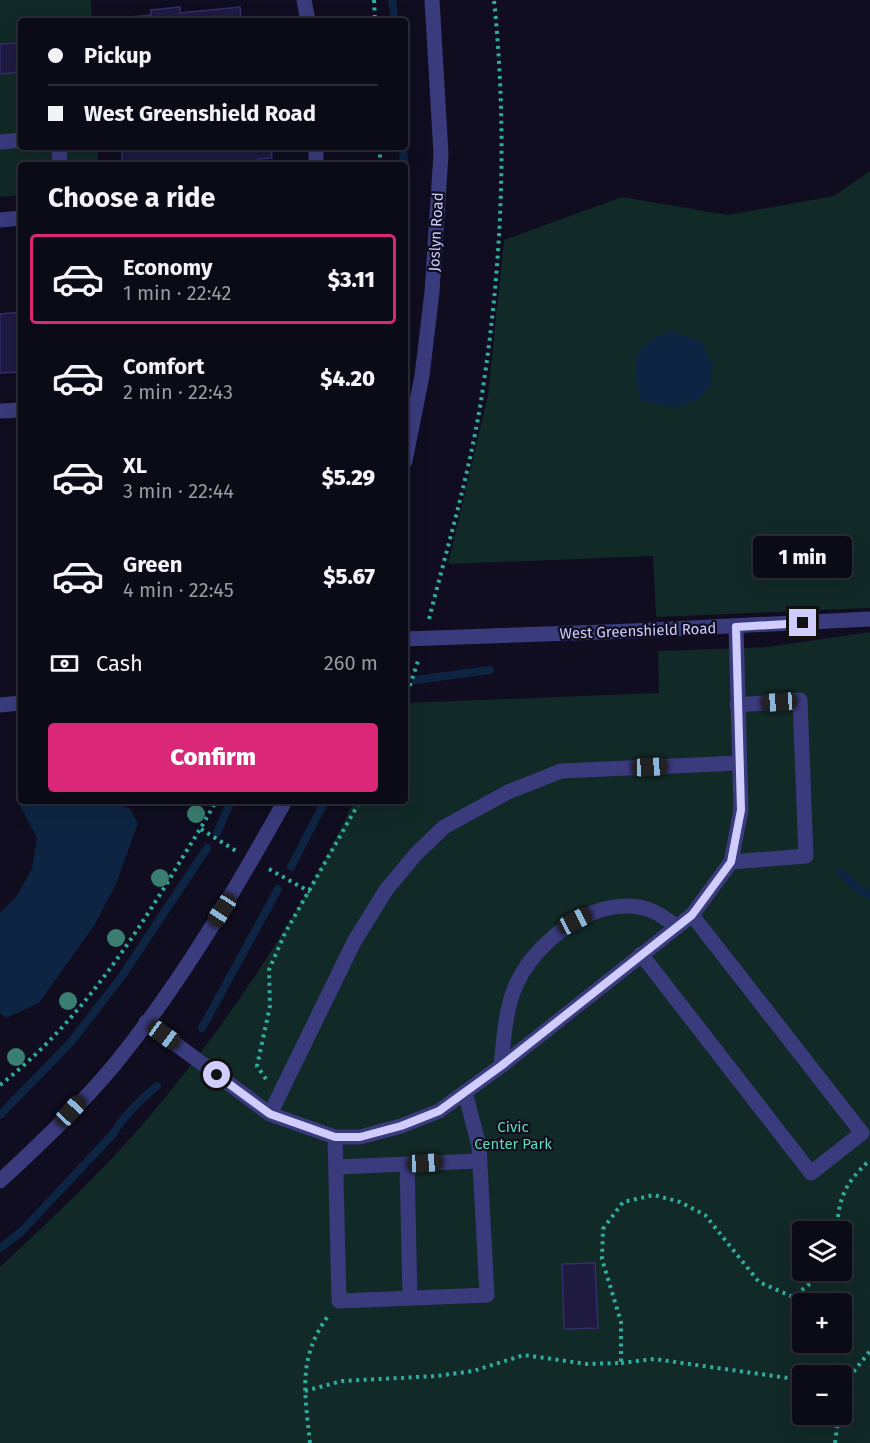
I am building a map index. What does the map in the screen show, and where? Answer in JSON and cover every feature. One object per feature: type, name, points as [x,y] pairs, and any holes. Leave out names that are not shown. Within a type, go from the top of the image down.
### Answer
[{"type":"street","points":[[304,0],[307,18]]},
{"type":"street","name":"Joslyn Road","points":[[408,444],[426,345],[432,292],[441,154],[432,0]]},
{"type":"street","points":[[0,142],[18,140]]},
{"type":"street","points":[[0,220],[18,218]]},
{"type":"street","points":[[0,411],[18,410]]},
{"type":"street","name":"West Greenshield Road","points":[[408,639],[736,627],[870,619]]},
{"type":"street","points":[[146,1022],[270,1114],[335,1137],[360,1137],[401,1126],[439,1111],[501,1066],[692,915],[731,862],[741,810],[736,627]]},
{"type":"street","points":[[731,862],[806,856],[800,700],[737,705]]},
{"type":"street","points":[[0,705],[18,704]]},
{"type":"street","points":[[270,1114],[354,942],[386,891],[416,854],[444,827],[508,792],[561,771],[739,763]]},
{"type":"street","points":[[0,1181],[42,1142],[114,1065],[177,981],[234,893],[283,804]]},
{"type":"street","points":[[501,1066],[508,1011],[517,981],[530,962],[553,937],[575,921],[596,910],[621,906],[650,910],[677,927]]},
{"type":"street","points":[[641,954],[811,1173],[862,1133],[692,915]]},
{"type":"street","points":[[335,1137],[339,1301],[487,1294],[479,1146],[465,1092]]},
{"type":"street","points":[[336,1167],[480,1161]]},
{"type":"street","points":[[407,1164],[410,1298]]},
{"type":"path","points":[[374,0],[375,18]]},
{"type":"path","points":[[408,690],[458,511],[473,443],[492,322],[501,218],[503,151],[503,112],[494,0]]},
{"type":"path","points":[[0,1085],[56,1035],[94,989],[143,923],[214,804]]},
{"type":"path","points":[[282,1091],[262,1074],[257,1065],[270,1006],[269,970],[285,933],[358,804]]},
{"type":"path","points":[[837,1221],[838,1209],[851,1178],[870,1160]]},
{"type":"path","points":[[621,1363],[621,1322],[602,1259],[603,1229],[623,1202],[654,1195],[680,1202],[705,1215],[759,1282],[793,1297],[813,1281]]},
{"type":"path","points":[[310,1443],[305,1391],[306,1362],[318,1331],[339,1301]]},
{"type":"path","points":[[852,1372],[870,1350]]},
{"type":"path","points":[[305,1391],[342,1381],[437,1376],[473,1371],[524,1355],[587,1364],[654,1359],[792,1379]]},
{"type":"path","points":[[834,1443],[837,1425]]},
{"type":"green space","points":[[0,0],[91,0],[92,18],[18,18],[18,150],[98,150],[98,162],[18,162],[18,195],[0,197]]},
{"type":"green space","points":[[870,171],[870,608],[656,617],[653,556],[448,564],[488,395],[504,240],[622,197],[728,215],[834,196]]},
{"type":"green space","name":"Civic Center Park","points":[[870,632],[870,1443],[0,1443],[0,1267],[113,1157],[148,1118],[207,1044],[235,1006],[287,926],[352,804],[408,804],[408,703],[659,693],[658,651],[768,647]]},
{"type":"water","points":[[671,331],[700,341],[713,364],[711,385],[699,399],[673,408],[641,400],[635,375],[637,356],[642,349],[658,336]]},
{"type":"water","points":[[19,804],[117,804],[130,809],[138,823],[116,884],[95,924],[39,1003],[6,1018],[0,1013],[0,913],[16,897],[32,869],[37,838]]},
{"type":"building","points":[[180,7],[180,13],[240,7],[241,18],[120,18],[151,15],[151,10]]},
{"type":"building","points":[[18,43],[18,72],[0,74],[0,44]]},
{"type":"building","points":[[121,150],[271,150],[272,158],[258,159],[258,162],[123,162]]},
{"type":"building","points":[[18,312],[18,372],[0,373],[0,314]]},
{"type":"building","points":[[595,1263],[598,1328],[564,1329],[562,1264]]},
{"type":"waterway","points":[[392,0],[395,18]]},
{"type":"waterway","points":[[403,150],[404,162]]},
{"type":"waterway","points":[[415,680],[490,670]]},
{"type":"waterway","points":[[217,833],[230,804]]},
{"type":"waterway","points":[[291,867],[323,804]]},
{"type":"waterway","points":[[0,1115],[71,1042],[122,976],[207,848]]},
{"type":"waterway","points":[[841,873],[857,888],[870,895]]},
{"type":"waterway","points":[[202,1028],[278,889]]},
{"type":"waterway","points":[[0,1248],[21,1232],[113,1134],[133,1108],[157,1086]]},
{"type":"route","points":[[217,1075],[270,1114],[335,1137],[360,1137],[401,1126],[439,1111],[501,1066],[692,915],[731,862],[741,810],[736,627],[803,623]]}]
